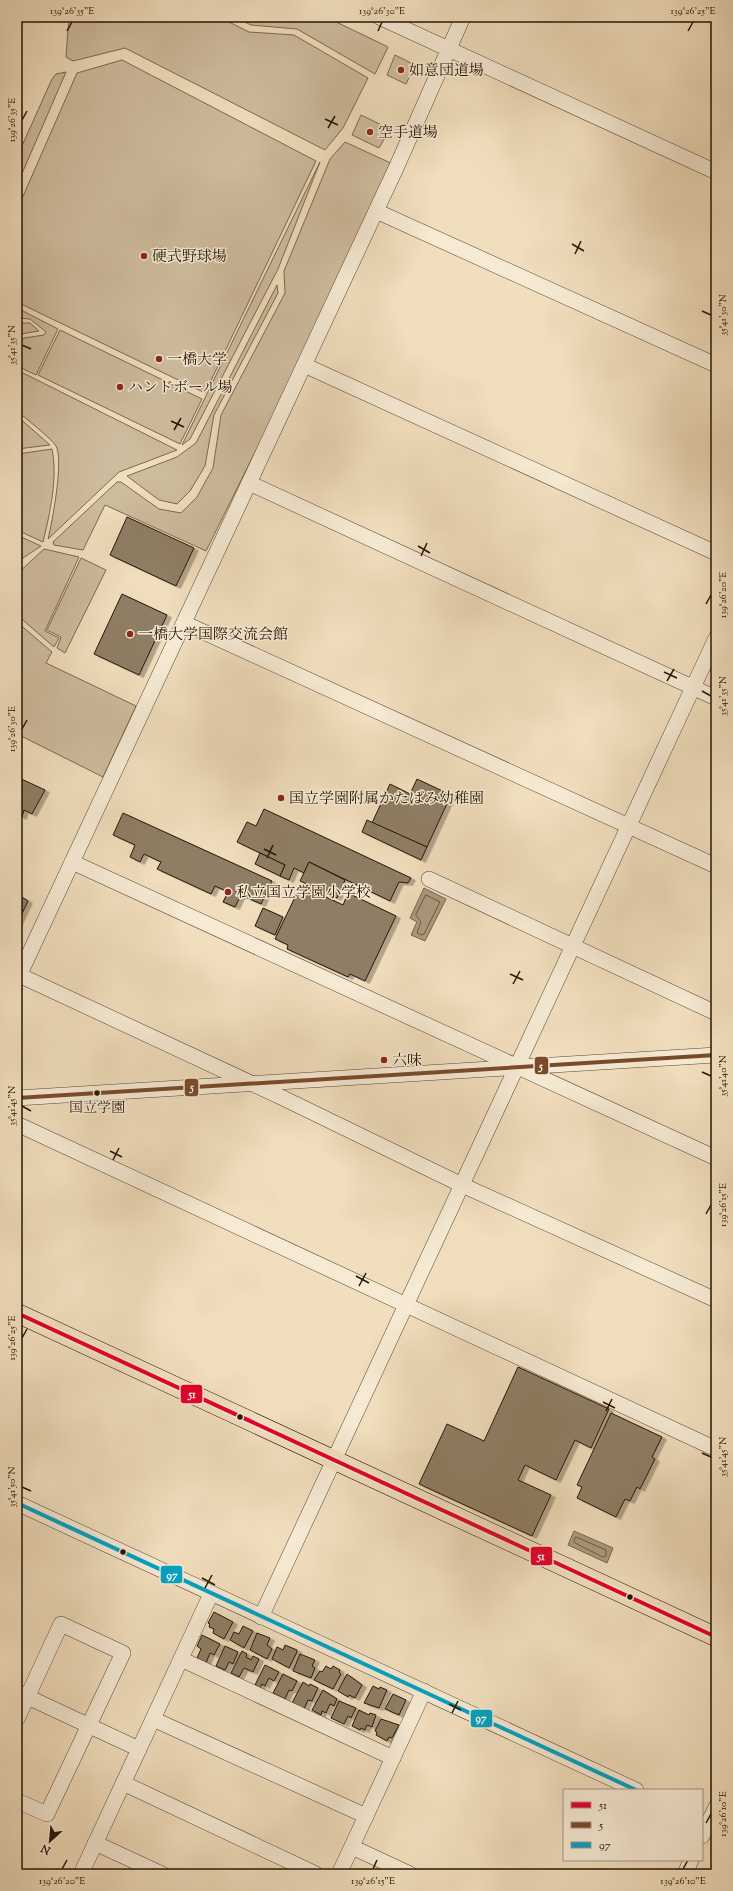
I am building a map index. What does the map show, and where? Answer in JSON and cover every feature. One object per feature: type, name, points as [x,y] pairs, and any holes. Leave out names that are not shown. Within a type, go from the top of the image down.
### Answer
[{"type":"main road","points":[[17,1313],[716,1637]]},
{"type":"street","points":[[379,17],[716,172]]},
{"type":"street","points":[[463,17],[376,211],[18,978],[250,1083],[462,1185],[716,1300]]},
{"type":"street","points":[[376,211],[716,365]]},
{"type":"street","points":[[304,366],[716,553]]},
{"type":"street","points":[[249,483],[716,698]]},
{"type":"street","points":[[184,623],[716,866]]},
{"type":"street","points":[[261,1617],[335,1461],[716,638]]},
{"type":"street","points":[[72,862],[716,1158]]},
{"type":"street","points":[[429,879],[716,1013]]},
{"type":"street","points":[[17,1098],[716,1055]]},
{"type":"street","points":[[17,1124],[716,1449]]},
{"type":"street","points":[[17,1503],[634,1789]]},
{"type":"street","points":[[81,1874],[211,1594]]},
{"type":"street","points":[[17,1719],[22,1694],[61,1624],[122,1653],[47,1814],[17,1800]]},
{"type":"street","points":[[181,1659],[393,1758]]},
{"type":"street","points":[[339,1874],[424,1691]]},
{"type":"street","points":[[22,1694],[139,1749]]},
{"type":"street","points":[[153,1719],[366,1816]]},
{"type":"street","points":[[123,1783],[316,1874]]},
{"type":"street","points":[[707,1827],[716,1807]]},
{"type":"street","points":[[96,1843],[162,1874]]},
{"type":"street","points":[[352,1847],[410,1874]]},
{"type":"street","points":[[685,1874],[691,1861]]},
{"type":"shaded area","points":[[69,17],[219,17],[249,32],[294,35],[368,78],[343,128],[325,150],[125,48],[73,61],[66,57]]},
{"type":"shaded area","points":[[234,17],[326,17],[388,47],[375,74],[297,29],[251,25]]},
{"type":"shaded area","name":"如意団道場","points":[[395,55],[415,65],[406,84],[387,75]]},
{"type":"shaded area","name":"硬式野球場","points":[[122,60],[316,161],[205,393],[17,302],[17,210],[77,73]]},
{"type":"shaded area","points":[[66,72],[17,185],[17,157],[52,79],[56,74]]},
{"type":"shaded area","name":"空手道場","points":[[361,115],[390,129],[379,148],[352,135]]},
{"type":"shaded area","points":[[345,142],[397,166],[206,551],[105,505],[83,550],[54,545],[53,542],[117,482],[121,482],[159,509],[181,513],[197,497],[213,468],[221,415],[285,293],[284,271],[330,159]]},
{"type":"shaded area","points":[[320,162],[278,269],[190,439],[182,445]]},
{"type":"shaded area","points":[[277,285],[278,293],[214,415],[205,466],[190,491],[177,504],[159,500],[127,476],[177,457],[196,443]]},
{"type":"shaded area","points":[[17,308],[58,329],[36,375],[17,366],[17,347],[24,338],[44,335],[46,332],[30,319],[17,318]]},
{"type":"shaded area","points":[[17,323],[30,323],[39,331],[21,334],[17,340]]},
{"type":"shaded area","name":"ハンドボール場","points":[[60,330],[202,399],[180,444],[38,375]]},
{"type":"shaded area","points":[[17,370],[177,450],[119,472],[48,539],[58,477],[58,453],[53,442],[17,411]]},
{"type":"shaded area","points":[[17,416],[50,445],[17,449]]},
{"type":"shaded area","points":[[52,449],[54,460],[54,484],[51,507],[43,542],[17,530],[17,454]]},
{"type":"shaded area","points":[[17,535],[41,546],[17,562]]},
{"type":"shaded area","points":[[44,549],[79,557],[45,631],[59,638],[54,647],[17,615],[17,574]]},
{"type":"shaded area","points":[[81,558],[106,570],[65,653],[57,648],[61,637],[47,630]]},
{"type":"shaded area","points":[[17,622],[52,652],[46,663],[136,706],[103,777],[17,734]]},
{"type":"water","points":[[424,888],[446,899],[425,941],[411,935],[417,922],[410,918]]},
{"type":"water","points":[[574,1531],[613,1548],[607,1563],[568,1545]]},
{"type":"building","name":"一橋大学国際交流会館","points":[[127,517],[194,548],[176,586],[110,555]]},
{"type":"building","name":"一橋大学国際交流会館","points":[[122,594],[167,615],[139,675],[94,654]]},
{"type":"building","points":[[17,777],[45,790],[32,814],[24,810],[22,817],[17,814]]},
{"type":"building","points":[[417,779],[451,795],[427,847],[372,823],[390,784],[410,794]]},
{"type":"building","points":[[264,809],[411,878],[408,883],[399,882],[390,901],[309,862],[304,873],[294,868],[289,880],[280,876],[285,865],[237,842],[247,822],[256,826]]},
{"type":"building","points":[[123,813],[272,881],[261,904],[241,895],[235,907],[223,902],[228,892],[215,886],[211,894],[157,869],[161,862],[144,854],[140,862],[130,857],[135,845],[113,835]]},
{"type":"building","points":[[367,820],[427,847],[421,860],[362,832]]},
{"type":"building","points":[[260,853],[285,865],[280,876],[255,864]]},
{"type":"building","points":[[309,862],[345,880],[337,898],[300,881]]},
{"type":"building","points":[[307,888],[343,905],[348,893],[396,916],[365,981],[350,974],[348,977],[287,949],[288,945],[275,939],[297,893],[303,896]]},
{"type":"building","points":[[17,894],[28,901],[17,924]]},
{"type":"building","points":[[263,908],[283,917],[275,935],[255,926]]},
{"type":"building","points":[[518,1367],[609,1409],[591,1448],[575,1440],[556,1480],[525,1465],[518,1480],[551,1495],[532,1536],[419,1484],[447,1424],[484,1441]]},
{"type":"building","points":[[611,1413],[662,1437],[652,1457],[655,1459],[640,1489],[637,1487],[630,1501],[625,1499],[616,1517],[577,1498],[582,1487],[577,1485]]},
{"type":"building","points":[[214,1612],[233,1622],[224,1639],[213,1633],[214,1629],[209,1627],[210,1624],[208,1623]]},
{"type":"building","points":[[243,1626],[253,1631],[244,1648],[230,1640],[234,1632],[239,1634]]},
{"type":"building","points":[[257,1633],[270,1638],[267,1645],[272,1649],[267,1659],[250,1650]]},
{"type":"building","points":[[202,1635],[220,1644],[214,1655],[210,1653],[206,1663],[197,1658],[201,1649],[197,1646]]},
{"type":"building","points":[[285,1645],[297,1650],[289,1668],[272,1659],[277,1647],[283,1650]]},
{"type":"building","points":[[225,1646],[238,1652],[233,1664],[229,1662],[225,1670],[216,1666]]},
{"type":"building","points":[[242,1651],[247,1654],[246,1657],[251,1660],[253,1656],[259,1659],[253,1672],[244,1668],[239,1677],[231,1673]]},
{"type":"building","points":[[300,1654],[315,1660],[312,1666],[315,1668],[311,1678],[293,1671]]},
{"type":"building","points":[[265,1665],[279,1672],[274,1681],[269,1678],[265,1686],[262,1684],[260,1688],[255,1685]]},
{"type":"building","points":[[326,1666],[331,1669],[333,1666],[340,1670],[339,1672],[341,1674],[333,1689],[314,1680],[320,1671],[322,1672]]},
{"type":"building","points":[[283,1674],[297,1681],[292,1691],[289,1690],[285,1699],[273,1693]]},
{"type":"building","points":[[347,1674],[362,1685],[355,1698],[349,1695],[348,1697],[338,1691]]},
{"type":"building","points":[[303,1682],[309,1686],[310,1684],[318,1688],[312,1701],[308,1700],[304,1709],[292,1703]]},
{"type":"building","points":[[373,1686],[379,1689],[380,1687],[387,1690],[379,1708],[364,1703]]},
{"type":"building","points":[[323,1690],[337,1699],[334,1706],[330,1704],[326,1713],[322,1711],[321,1715],[312,1710]]},
{"type":"building","points":[[393,1694],[406,1700],[399,1715],[385,1709]]},
{"type":"building","points":[[339,1701],[356,1708],[351,1718],[348,1716],[344,1724],[331,1718]]},
{"type":"building","points":[[359,1710],[369,1715],[370,1713],[376,1715],[372,1727],[367,1725],[365,1730],[361,1728],[360,1730],[352,1726]]},
{"type":"building","points":[[381,1719],[399,1725],[392,1738],[389,1737],[387,1741],[376,1735],[377,1732],[375,1731]]},
{"type":"transit line","name":"5","points":[[17,1098],[716,1055]]},
{"type":"transit line","name":"51","points":[[17,1313],[716,1637]]},
{"type":"transit line","name":"97","points":[[17,1503],[634,1789]]},
{"type":"place","name":"如意団道場","points":[[401,70]]},
{"type":"place","name":"空手道場","points":[[370,132]]},
{"type":"place","name":"硬式野球場","points":[[144,256]]},
{"type":"place","name":"一橋大学","points":[[159,359]]},
{"type":"place","name":"ハンドボール場","points":[[120,387]]},
{"type":"place","name":"一橋大学国際交流会館","points":[[130,634]]},
{"type":"place","name":"国立学園附属かたばみ幼稚園","points":[[281,798]]},
{"type":"place","name":"私立国立学園小学校","points":[[228,892]]},
{"type":"place","name":"六味","points":[[384,1060]]},
{"type":"place","name":"国立学園","points":[[97,1093]]}]
